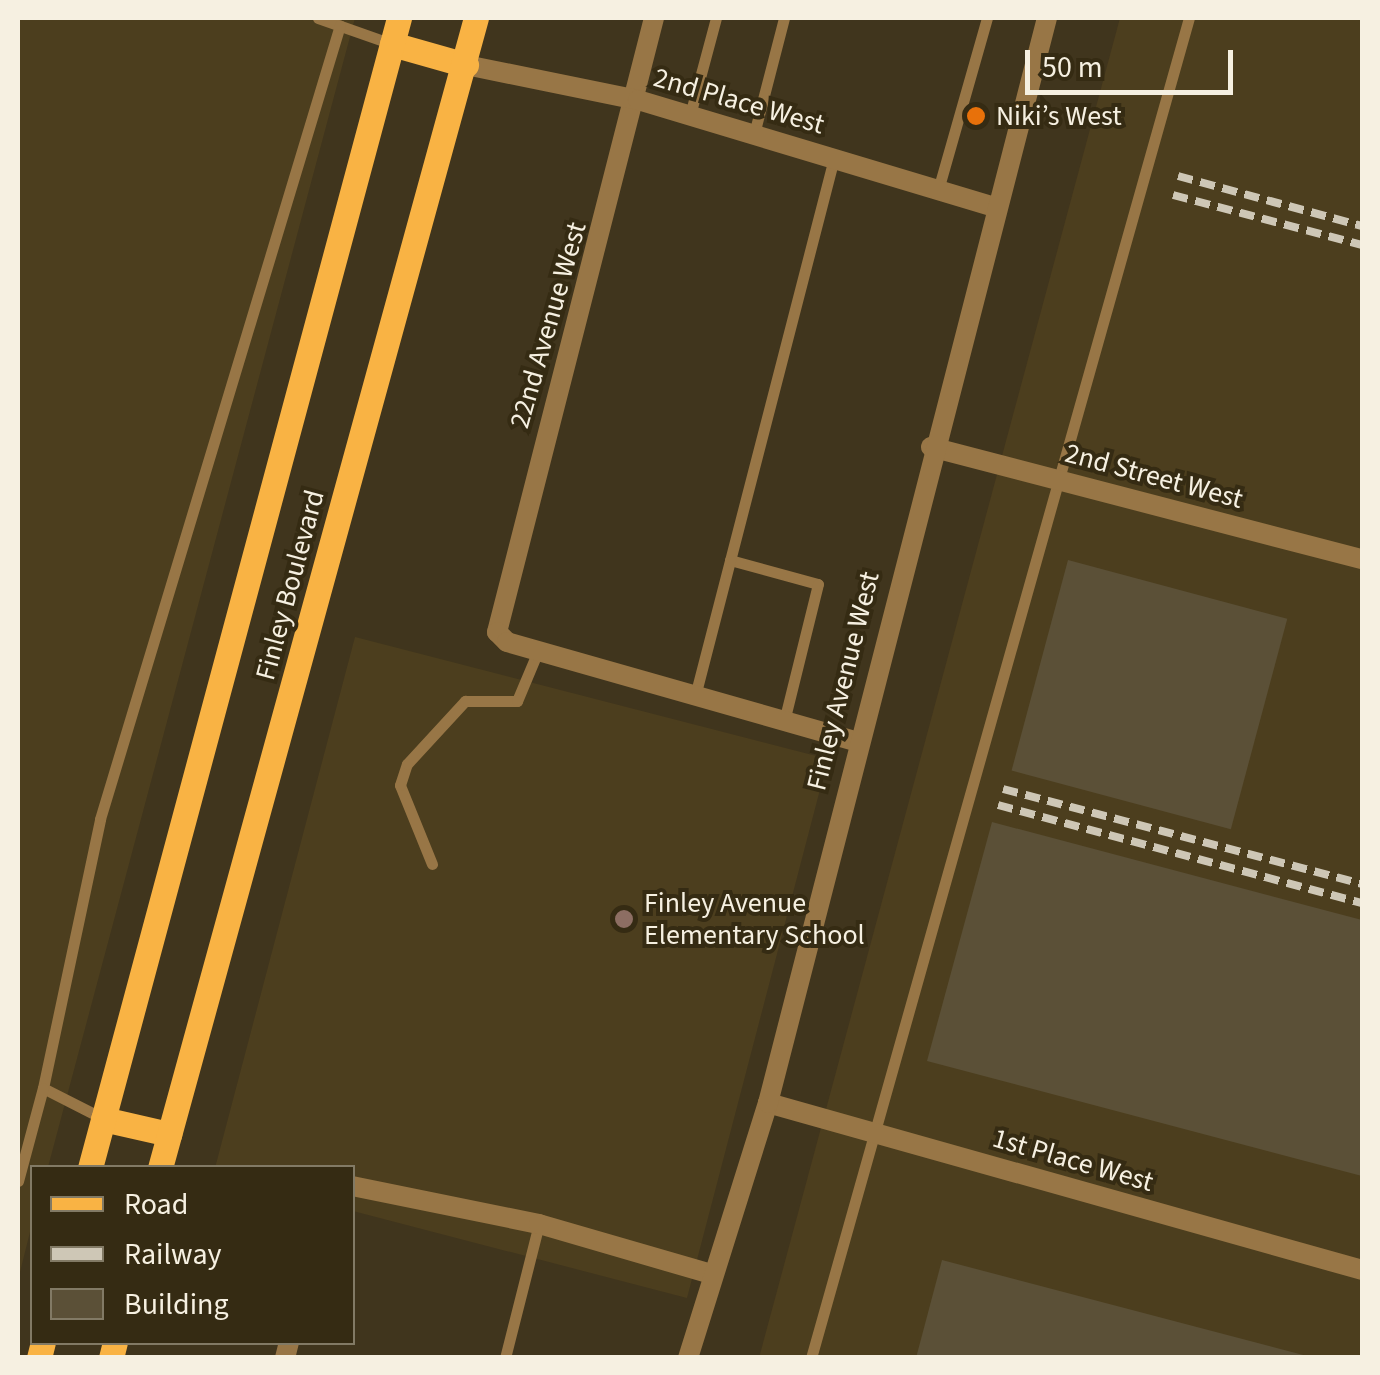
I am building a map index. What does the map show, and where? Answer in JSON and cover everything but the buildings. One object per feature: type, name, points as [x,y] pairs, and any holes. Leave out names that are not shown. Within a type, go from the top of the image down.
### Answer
[{"type":"main road","name":"Finley Boulevard","points":[[91,1165],[399,18]]},
{"type":"main road","name":"Finley Boulevard","points":[[161,1165],[476,18]]},
{"type":"main road","points":[[392,44],[466,65]]},
{"type":"main road","points":[[103,1119],[169,1134]]},
{"type":"street","name":"22nd Avenue West","points":[[538,651],[507,642],[495,624],[638,100],[654,18]]},
{"type":"street","name":"Finley Avenue West","points":[[688,1358],[710,1274],[768,1102],[855,741],[992,206],[1047,18]]},
{"type":"street","name":"2nd Place West","points":[[466,65],[638,100],[992,206]]},
{"type":"street","name":"2nd Street West","points":[[931,447],[1362,559]]},
{"type":"street","points":[[538,651],[855,741]]},
{"type":"street","name":"1st Place West","points":[[768,1102],[1362,1270]]},
{"type":"street","points":[[355,1187],[539,1224],[710,1274]]},
{"type":"lane","points":[[318,18],[392,44]]},
{"type":"lane","points":[[690,115],[716,18]]},
{"type":"lane","points":[[754,134],[784,18]]},
{"type":"lane","points":[[938,190],[987,18]]},
{"type":"lane","points":[[811,1358],[879,1134],[1189,18]]},
{"type":"lane","points":[[18,1181],[43,1088],[100,820],[340,26]]},
{"type":"lane","points":[[695,696],[834,158]]},
{"type":"lane","points":[[730,560],[818,584],[784,721]]},
{"type":"lane","points":[[432,864],[400,785],[407,764],[464,702],[517,701],[538,651]]},
{"type":"lane","points":[[43,1088],[103,1119]]},
{"type":"lane","points":[[505,1358],[539,1224]]},
{"type":"shaded area","points":[[18,18],[355,18],[49,1165],[30,1165],[30,1232],[18,1280]]},
{"type":"shaded area","points":[[1120,18],[1362,18],[1362,1357],[759,1358]]},
{"type":"shaded area","points":[[355,637],[828,759],[687,1298],[355,1212],[355,1165],[216,1165]]},
{"type":"railway","points":[[1178,176],[1362,226]]},
{"type":"railway","points":[[1173,195],[1362,245]]},
{"type":"railway","points":[[1003,789],[1362,884]]},
{"type":"railway","points":[[998,805],[1362,903]]},
{"type":"place","name":"Niki’s West","points":[[976,116]]},
{"type":"place","name":"Finley Avenue Elementary School","points":[[624,919]]}]
